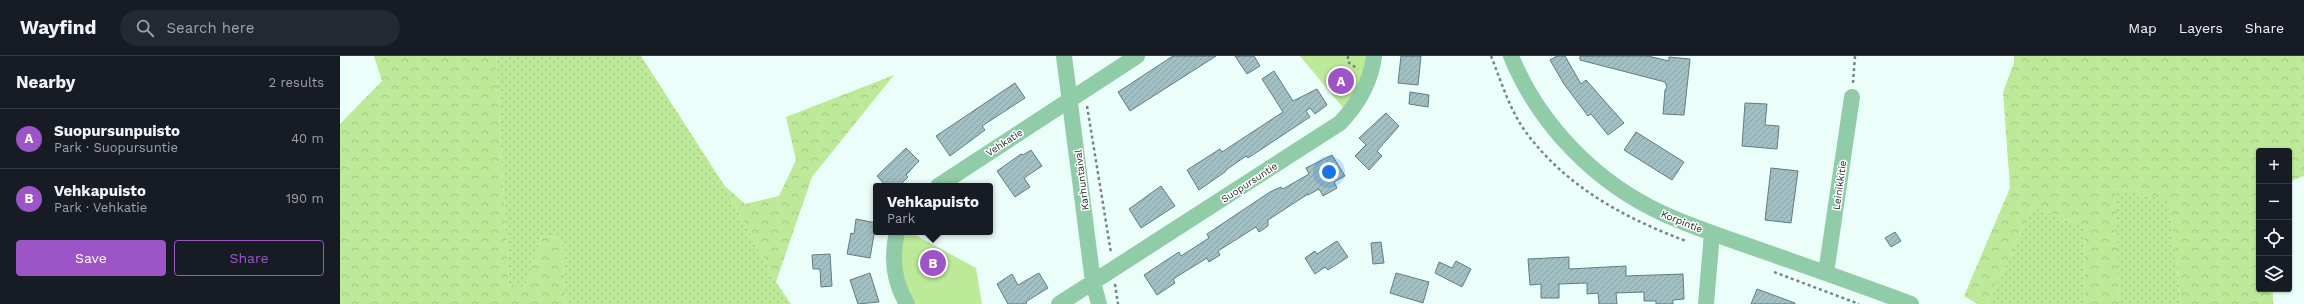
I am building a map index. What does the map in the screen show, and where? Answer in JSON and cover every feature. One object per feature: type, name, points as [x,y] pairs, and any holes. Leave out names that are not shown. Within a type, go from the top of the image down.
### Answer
[{"type":"street","name":"Karhuntaival","points":[[1064,56],[1071,99],[1093,282],[1099,304]]},
{"type":"street","points":[[1071,99],[1137,56]]},
{"type":"street","name":"Suopursuntie","points":[[1093,282],[1340,123],[1349,113],[1364,90],[1374,56]]},
{"type":"street","name":"Korpintie","points":[[1511,56],[1530,93],[1550,123],[1588,165],[1638,201],[1664,214],[1712,233],[1911,304]]},
{"type":"street","name":"Leinikkitie","points":[[1826,273],[1852,97]]},
{"type":"street","name":"Vehkatie","points":[[943,183],[1071,99]]},
{"type":"street","points":[[1706,304],[1712,233]]},
{"type":"street","points":[[897,235],[893,258],[894,271],[897,284],[907,304]]},
{"type":"street","points":[[1059,304],[1093,282]]},
{"type":"path","points":[[1852,97],[1855,56]]},
{"type":"path","points":[[1085,90],[1118,304]]},
{"type":"green space","points":[[374,56],[496,56],[509,284],[524,289],[543,235],[561,239],[566,304],[340,304],[340,124],[382,81]]},
{"type":"green space","points":[[496,56],[641,56],[724,185],[776,282],[791,304],[566,304],[561,239],[543,235],[524,289],[509,285]]},
{"type":"green space","points":[[1300,56],[1367,56],[1363,75],[1344,109]]},
{"type":"green space","points":[[2014,56],[2304,56],[2304,176],[2292,181],[2292,148],[2256,148],[2256,292],[2273,292],[2273,304],[2181,304],[2169,200],[2116,189],[2119,304],[2085,304],[2084,226],[2033,207],[1987,304],[1978,304],[1964,296],[2010,188],[2003,92],[2014,63]]},
{"type":"green space","points":[[894,75],[812,177],[776,282],[724,185],[745,204],[779,196],[796,160],[786,117]]},
{"type":"green space","points":[[2115,189],[2169,199],[2181,304],[2119,304]]},
{"type":"green space","points":[[2033,207],[2084,226],[2085,304],[1987,304]]},
{"type":"green space","points":[[903,235],[916,235],[976,268],[982,304],[915,304],[908,293],[899,258]]},
{"type":"building","points":[[1173,56],[1216,56],[1130,111],[1118,92]]},
{"type":"building","points":[[1235,56],[1254,56],[1260,66],[1247,74]]},
{"type":"building","points":[[1401,56],[1421,56],[1418,85],[1398,83]]},
{"type":"building","points":[[1557,56],[1565,56],[1581,84],[1586,80],[1624,123],[1608,135],[1591,114],[1588,116],[1564,84],[1550,60]]},
{"type":"building","points":[[1580,56],[1648,56],[1669,61],[1669,57],[1690,59],[1684,115],[1663,114],[1665,90],[1667,87],[1665,82],[1580,60]]},
{"type":"building","points":[[1274,71],[1293,101],[1317,89],[1327,105],[1315,114],[1310,108],[1306,111],[1310,117],[1248,158],[1246,156],[1199,190],[1187,170],[1220,149],[1222,152],[1283,112],[1262,79]]},
{"type":"building","points":[[1015,83],[1025,98],[982,126],[985,130],[950,156],[936,136]]},
{"type":"building","points":[[1410,92],[1429,95],[1428,107],[1409,104]]},
{"type":"building","points":[[1745,103],[1767,104],[1765,125],[1779,126],[1777,149],[1742,146]]},
{"type":"building","points":[[1386,113],[1399,126],[1377,151],[1382,156],[1369,170],[1355,156],[1366,145],[1359,138]]},
{"type":"building","points":[[1636,132],[1684,162],[1672,180],[1624,150]]},
{"type":"building","points":[[906,148],[919,161],[906,175],[908,177],[902,183],[883,183],[877,176]]},
{"type":"building","points":[[1031,150],[1042,166],[1024,178],[1030,187],[1015,197],[997,171],[1021,154],[1023,155]]},
{"type":"building","points":[[1332,155],[1345,176],[1334,182],[1337,188],[1323,196],[1319,189],[1308,194],[1268,220],[1268,226],[1259,232],[1256,227],[1218,251],[1220,255],[1209,262],[1207,258],[1173,279],[1175,283],[1157,295],[1144,275],[1179,252],[1181,256],[1209,238],[1207,234],[1270,192],[1281,187],[1283,189],[1309,174],[1306,168]]},
{"type":"building","points":[[1771,168],[1798,171],[1791,223],[1765,220]]},
{"type":"building","points":[[1161,186],[1175,206],[1141,228],[1129,209]]},
{"type":"building","points":[[856,219],[873,222],[874,235],[870,258],[847,254],[851,233],[854,234]]},
{"type":"building","points":[[1895,232],[1901,241],[1891,247],[1885,238]]},
{"type":"building","points":[[1337,241],[1348,257],[1328,270],[1325,267],[1315,274],[1305,258],[1315,251],[1317,254]]},
{"type":"building","points":[[1381,242],[1384,263],[1373,264],[1371,243]]},
{"type":"building","points":[[830,254],[832,286],[821,287],[820,269],[813,269],[812,255]]},
{"type":"building","points":[[1569,257],[1569,269],[1626,266],[1626,276],[1683,274],[1684,299],[1673,300],[1673,304],[1656,304],[1656,301],[1644,301],[1644,292],[1616,293],[1617,304],[1599,304],[1598,293],[1587,294],[1587,283],[1559,284],[1559,298],[1541,298],[1541,284],[1530,285],[1528,259]]},
{"type":"building","points":[[1456,261],[1471,269],[1462,287],[1435,273],[1439,262],[1452,268]]},
{"type":"building","points":[[870,273],[879,302],[858,304],[850,280]]},
{"type":"building","points":[[1039,273],[1048,288],[1027,301],[1026,304],[1008,304],[997,284],[1012,274],[1018,285]]},
{"type":"building","points":[[1396,273],[1429,282],[1423,303],[1390,293]]},
{"type":"building","points":[[1757,289],[1795,303],[1795,304],[1751,304]]},
{"type":"place","name":"Suopursunpuisto","points":[[1341,81]]},
{"type":"place","name":"Vehkapuisto","points":[[933,263]]}]
